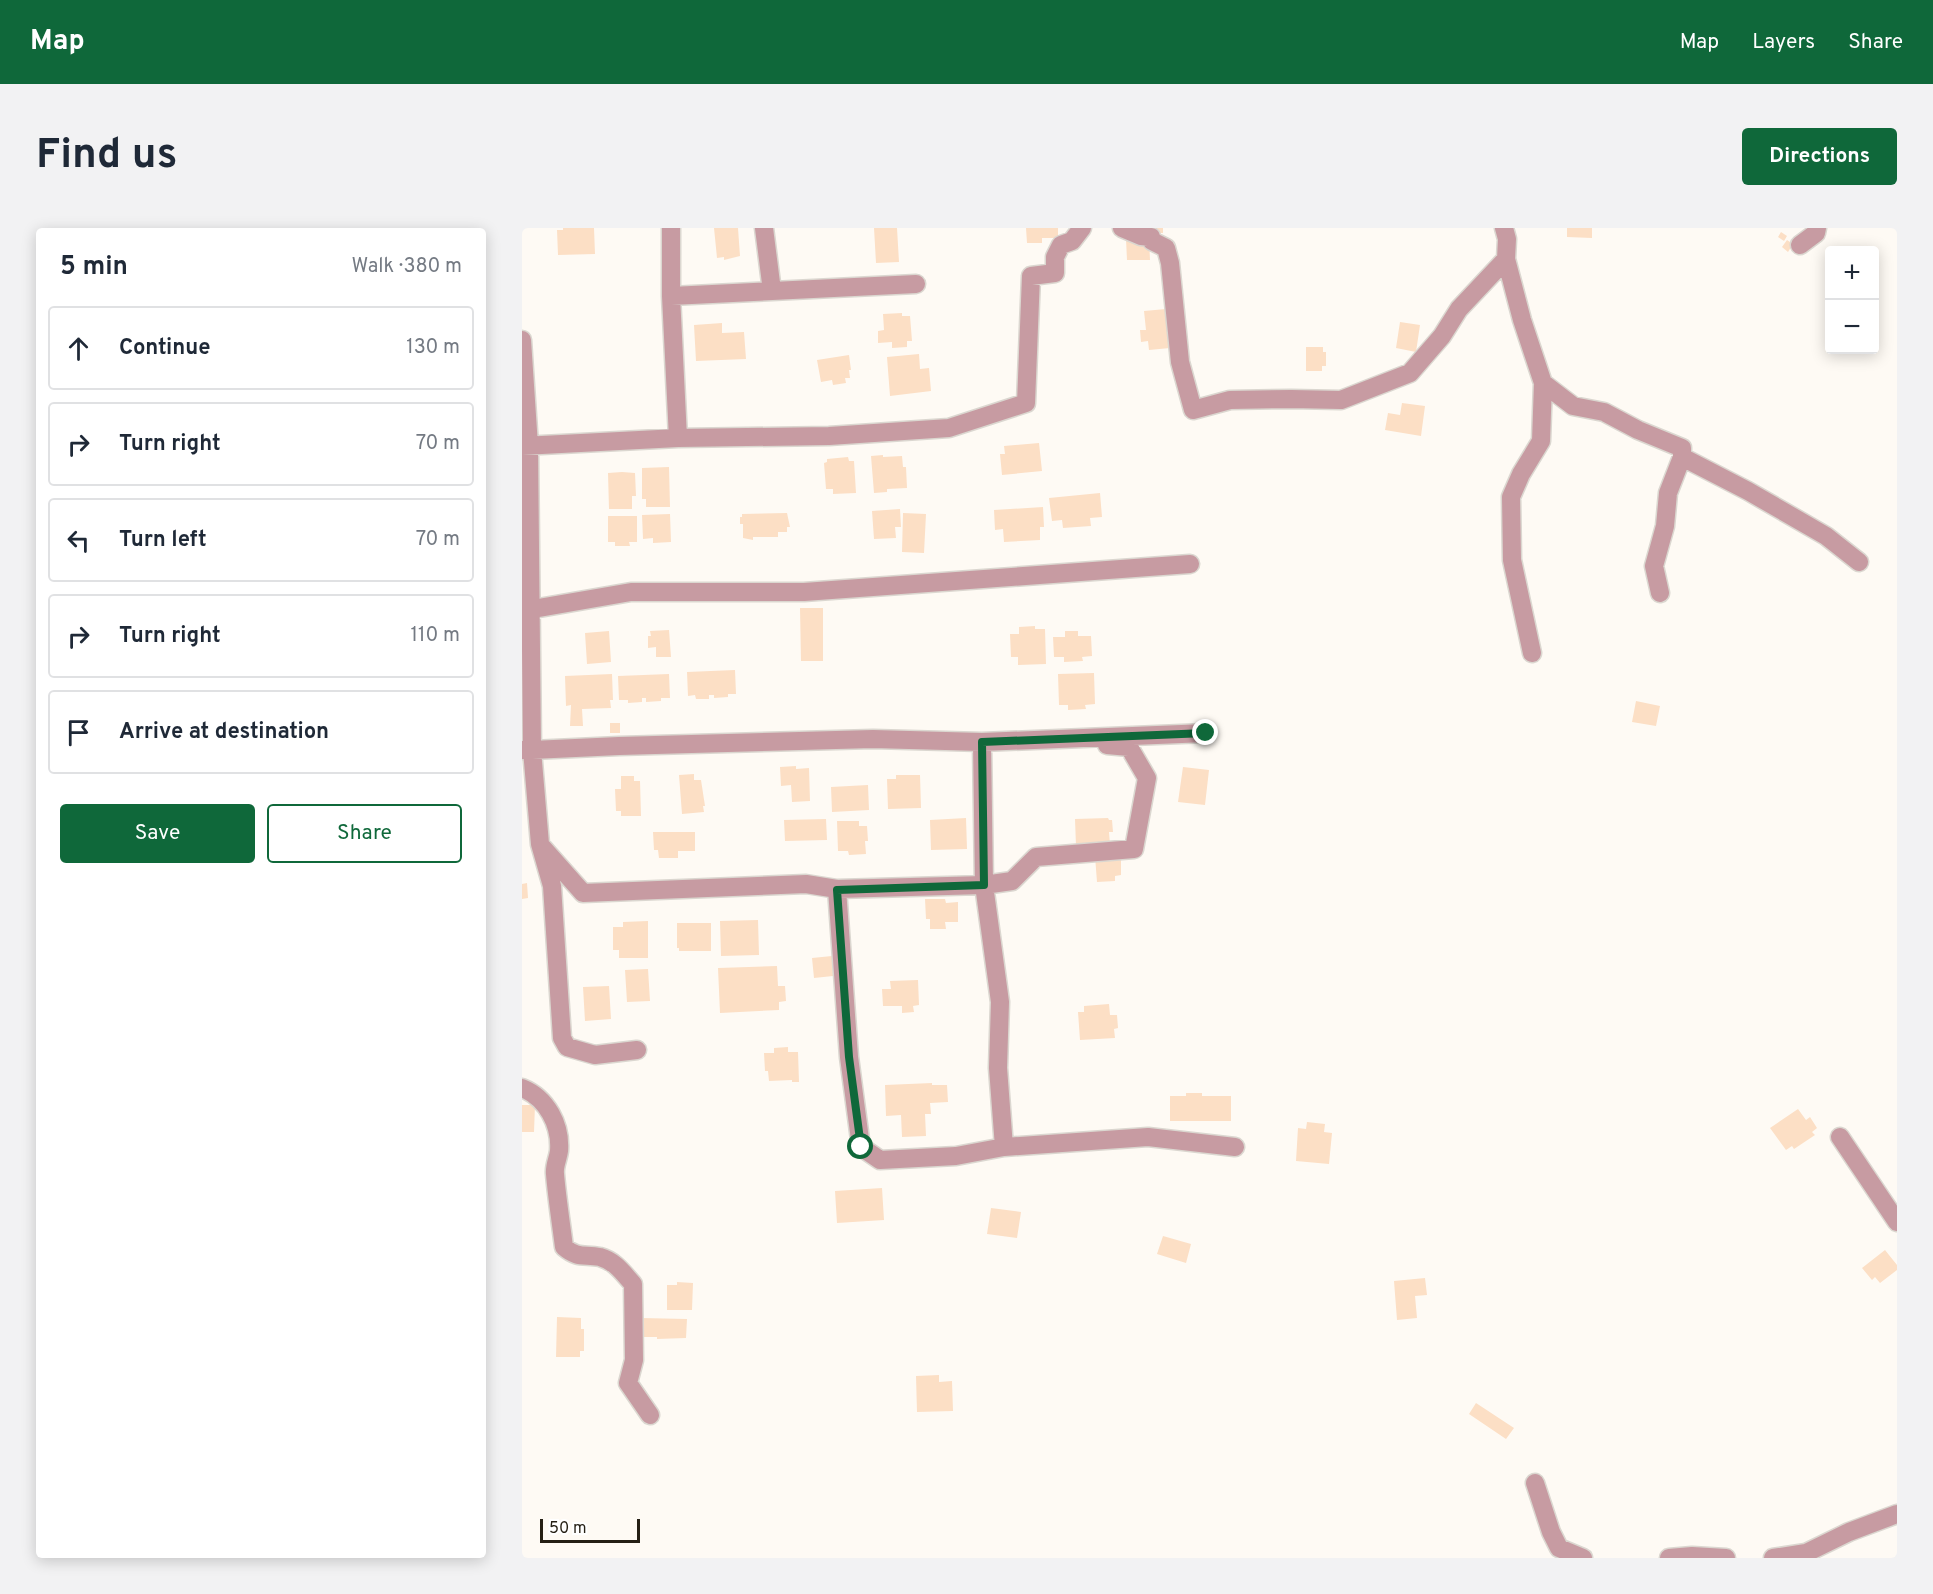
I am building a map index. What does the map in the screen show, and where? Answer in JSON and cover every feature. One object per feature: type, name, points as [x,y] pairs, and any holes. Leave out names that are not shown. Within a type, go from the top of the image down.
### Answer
[{"type":"street","points":[[671,228],[671,296],[678,438]]},
{"type":"street","points":[[764,228],[772,291]]},
{"type":"street","points":[[525,446],[678,438],[829,436],[949,428],[1026,403],[1031,276],[1055,273],[1055,257],[1061,245],[1072,241],[1082,228]]},
{"type":"street","points":[[1122,228],[1151,237],[1152,241],[1166,248],[1170,263],[1180,362],[1193,410],[1230,400],[1341,400],[1410,373],[1442,336],[1459,309],[1506,259]]},
{"type":"street","points":[[1504,228],[1508,239],[1506,259],[1522,320],[1543,383],[1541,441],[1521,474],[1511,497],[1512,560],[1532,652]]},
{"type":"street","points":[[1800,245],[1816,233],[1817,228]]},
{"type":"street","points":[[671,296],[916,284]]},
{"type":"street","points":[[522,340],[527,750],[540,844],[552,886],[562,1038],[567,1047],[595,1055],[637,1050]]},
{"type":"street","points":[[1543,383],[1573,406],[1605,412],[1682,448],[1682,457],[1668,493],[1665,526],[1654,566],[1660,593]]},
{"type":"street","points":[[1682,457],[1748,491],[1826,536],[1858,562]]},
{"type":"street","points":[[526,610],[631,592],[804,592],[1190,564]]},
{"type":"street","points":[[527,750],[873,740],[982,742],[1206,733]]},
{"type":"street","points":[[540,844],[583,893],[806,884],[837,890],[984,885],[1012,881],[1036,857],[1134,849],[1147,778],[1129,747],[1053,739]]},
{"type":"street","points":[[982,742],[984,885],[1000,1002],[998,1068],[1004,1147]]},
{"type":"street","points":[[837,890],[849,1057],[861,1147],[880,1160],[956,1155],[1004,1147],[1148,1137],[1235,1147]]},
{"type":"street","points":[[522,1088],[531,1091],[543,1102],[551,1114],[559,1135],[559,1153],[555,1170],[564,1247],[574,1255],[600,1257],[615,1264],[633,1284],[634,1360],[628,1383],[650,1415]]},
{"type":"street","points":[[1840,1137],[1897,1222]]},
{"type":"street","points":[[1535,1483],[1551,1533],[1559,1548],[1583,1558]]},
{"type":"street","points":[[1773,1558],[1806,1553],[1897,1514]]},
{"type":"street","points":[[1669,1558],[1692,1556],[1726,1558]]},
{"type":"building","points":[[563,228],[594,228],[595,254],[558,255],[557,230],[563,230]]},
{"type":"building","points":[[714,228],[738,228],[740,256],[724,260],[724,257],[717,258]]},
{"type":"building","points":[[874,228],[897,228],[899,262],[876,263]]},
{"type":"building","points":[[1026,228],[1058,228],[1058,238],[1042,238],[1042,243],[1027,243]]},
{"type":"building","points":[[1140,228],[1163,228],[1163,233],[1140,233]]},
{"type":"building","points":[[1567,228],[1592,228],[1592,238],[1567,237]]},
{"type":"building","points":[[1781,232],[1787,236],[1784,241],[1778,237]]},
{"type":"building","points":[[1149,238],[1150,260],[1127,260],[1126,239]]},
{"type":"building","points":[[1787,240],[1793,244],[1788,252],[1782,247]]},
{"type":"building","points":[[1166,309],[1170,348],[1149,350],[1148,341],[1141,342],[1140,330],[1146,330],[1144,311]]},
{"type":"building","points":[[902,313],[902,316],[910,316],[912,341],[907,341],[907,347],[892,348],[892,342],[878,343],[878,331],[884,330],[883,314]]},
{"type":"building","points":[[1400,322],[1420,325],[1416,352],[1396,348]]},
{"type":"building","points":[[722,323],[722,333],[744,332],[746,359],[696,361],[694,325]]},
{"type":"building","points":[[1306,347],[1323,347],[1323,352],[1326,352],[1326,366],[1322,366],[1322,371],[1306,371]]},
{"type":"building","points":[[919,354],[920,369],[929,368],[931,391],[890,396],[887,357]]},
{"type":"building","points":[[849,355],[851,370],[849,370],[850,378],[845,378],[846,383],[833,385],[832,380],[821,382],[817,360]]},
{"type":"building","points":[[1402,403],[1425,406],[1421,436],[1385,430],[1388,413],[1400,415]]},
{"type":"building","points":[[1039,443],[1042,471],[1002,475],[1000,454],[1005,454],[1004,446]]},
{"type":"building","points":[[883,455],[883,457],[902,456],[903,467],[906,467],[907,488],[887,489],[887,492],[874,493],[871,456]]},
{"type":"building","points":[[848,457],[849,461],[854,461],[856,493],[833,494],[833,489],[826,489],[824,463],[827,459]]},
{"type":"building","points":[[669,467],[670,507],[646,507],[646,499],[642,499],[642,468]]},
{"type":"building","points":[[608,473],[635,473],[636,496],[632,496],[632,509],[609,509]]},
{"type":"building","points":[[1100,493],[1102,517],[1090,518],[1091,526],[1063,528],[1062,520],[1052,521],[1049,498]]},
{"type":"building","points":[[1043,507],[1044,527],[1040,527],[1040,540],[1004,542],[1003,529],[995,530],[994,510]]},
{"type":"building","points":[[900,509],[901,527],[895,527],[896,538],[874,539],[872,511]]},
{"type":"building","points":[[787,513],[790,527],[787,527],[787,532],[778,532],[778,537],[753,537],[753,540],[743,538],[743,524],[740,524],[742,514]]},
{"type":"building","points":[[903,513],[926,514],[924,553],[902,552]]},
{"type":"building","points":[[670,514],[671,542],[653,543],[653,538],[643,539],[642,515]]},
{"type":"building","points":[[608,516],[637,516],[637,542],[629,542],[630,546],[615,546],[615,542],[608,542]]},
{"type":"building","points":[[800,608],[823,608],[823,661],[801,661]]},
{"type":"building","points":[[1035,626],[1035,629],[1045,629],[1046,664],[1018,665],[1018,657],[1011,657],[1010,634],[1019,634],[1019,627]]},
{"type":"building","points":[[669,630],[671,657],[656,657],[656,647],[648,648],[650,631]]},
{"type":"building","points":[[609,631],[611,662],[587,664],[585,633]]},
{"type":"building","points":[[1065,631],[1078,631],[1078,636],[1091,636],[1092,656],[1082,657],[1083,661],[1064,662],[1064,657],[1054,657],[1053,637],[1065,637]]},
{"type":"building","points":[[735,670],[736,694],[714,698],[714,695],[709,695],[709,699],[696,699],[695,695],[688,696],[687,672]]},
{"type":"building","points":[[1094,673],[1095,704],[1085,705],[1086,709],[1068,710],[1068,705],[1059,705],[1058,674]]},
{"type":"building","points":[[612,674],[611,708],[582,709],[583,726],[570,726],[571,705],[566,706],[565,676]]},
{"type":"building","points":[[669,674],[670,698],[646,702],[646,698],[642,698],[642,702],[628,703],[628,700],[619,700],[618,676]]},
{"type":"building","points":[[1636,701],[1660,706],[1656,726],[1632,722]]},
{"type":"building","points":[[610,723],[620,723],[620,733],[610,733]]},
{"type":"building","points":[[796,766],[796,769],[809,768],[810,801],[792,802],[791,785],[781,786],[780,767]]},
{"type":"building","points":[[1183,767],[1209,770],[1205,805],[1178,802]]},
{"type":"building","points":[[694,774],[694,780],[701,780],[704,812],[682,814],[679,775]]},
{"type":"building","points":[[896,775],[920,775],[921,808],[888,809],[887,779],[896,779]]},
{"type":"building","points":[[621,776],[634,776],[634,781],[640,781],[641,816],[621,816],[621,811],[616,811],[615,789],[621,789]]},
{"type":"building","points":[[868,785],[869,810],[832,812],[831,787]]},
{"type":"building","points":[[966,818],[967,849],[931,850],[930,820]]},
{"type":"building","points":[[1108,818],[1112,820],[1113,832],[1109,832],[1110,845],[1076,846],[1075,819]]},
{"type":"building","points":[[826,819],[827,840],[785,841],[784,820]]},
{"type":"building","points":[[837,821],[859,821],[859,826],[867,826],[866,854],[849,855],[848,851],[838,851]]},
{"type":"building","points":[[653,832],[695,832],[695,851],[678,851],[678,858],[659,858],[658,850],[654,850]]},
{"type":"building","points":[[1114,855],[1114,860],[1121,860],[1121,875],[1115,876],[1115,881],[1097,882],[1095,856]]},
{"type":"building","points":[[527,883],[528,898],[522,899],[522,884]]},
{"type":"building","points":[[925,899],[945,899],[946,903],[958,902],[958,922],[945,922],[946,929],[930,929],[930,919],[926,919]]},
{"type":"building","points":[[758,920],[759,955],[721,956],[720,921]]},
{"type":"building","points":[[648,921],[648,958],[619,958],[619,950],[613,950],[613,927],[623,927],[623,922]]},
{"type":"building","points":[[677,923],[711,923],[711,951],[679,951]]},
{"type":"building","points":[[832,956],[833,976],[814,978],[812,958]]},
{"type":"building","points":[[777,966],[778,986],[785,986],[786,1001],[779,1002],[779,1010],[720,1013],[718,968]]},
{"type":"building","points":[[648,969],[650,1001],[627,1002],[625,970]]},
{"type":"building","points":[[918,980],[919,1005],[913,1006],[914,1012],[902,1013],[902,1006],[883,1006],[882,989],[891,989],[890,981]]},
{"type":"building","points":[[609,986],[611,1019],[585,1021],[583,987]]},
{"type":"building","points":[[1109,1004],[1110,1015],[1117,1015],[1118,1028],[1114,1029],[1115,1038],[1080,1040],[1078,1012],[1084,1012],[1084,1006]]},
{"type":"building","points":[[788,1047],[788,1052],[798,1052],[799,1082],[769,1081],[768,1071],[765,1071],[764,1053],[774,1053],[774,1048]]},
{"type":"building","points":[[932,1083],[932,1085],[947,1085],[948,1102],[930,1103],[931,1114],[925,1114],[926,1136],[902,1137],[901,1115],[886,1116],[885,1085]]},
{"type":"building","points":[[1186,1093],[1202,1093],[1202,1096],[1231,1096],[1231,1121],[1170,1121],[1170,1096],[1186,1096]]},
{"type":"building","points":[[522,1105],[535,1105],[534,1132],[522,1132]]},
{"type":"building","points":[[1798,1109],[1806,1120],[1810,1117],[1817,1128],[1812,1132],[1815,1135],[1794,1149],[1792,1146],[1786,1150],[1770,1128]]},
{"type":"building","points":[[1307,1122],[1325,1124],[1324,1132],[1332,1133],[1329,1164],[1296,1161],[1298,1128],[1306,1129]]},
{"type":"building","points":[[882,1188],[884,1220],[837,1223],[835,1191]]},
{"type":"building","points":[[991,1208],[1021,1212],[1017,1238],[987,1234]]},
{"type":"building","points":[[1163,1236],[1191,1244],[1186,1263],[1157,1254]]},
{"type":"building","points":[[1885,1250],[1897,1265],[1897,1270],[1880,1283],[1875,1277],[1872,1280],[1862,1268]]},
{"type":"building","points":[[1425,1278],[1427,1295],[1415,1296],[1417,1318],[1397,1320],[1394,1281]]},
{"type":"building","points":[[677,1282],[693,1283],[692,1310],[667,1310],[667,1285],[677,1285]]},
{"type":"building","points":[[557,1317],[581,1318],[581,1329],[584,1329],[584,1351],[580,1351],[580,1357],[556,1357]]},
{"type":"building","points":[[641,1318],[687,1319],[686,1338],[641,1337]]},
{"type":"building","points":[[939,1375],[939,1382],[952,1381],[953,1411],[917,1412],[916,1376]]},
{"type":"building","points":[[1476,1403],[1514,1428],[1506,1439],[1469,1414]]},
{"type":"route","points":[[861,1147],[849,1057],[837,890],[984,885],[982,742],[1206,733]]}]
